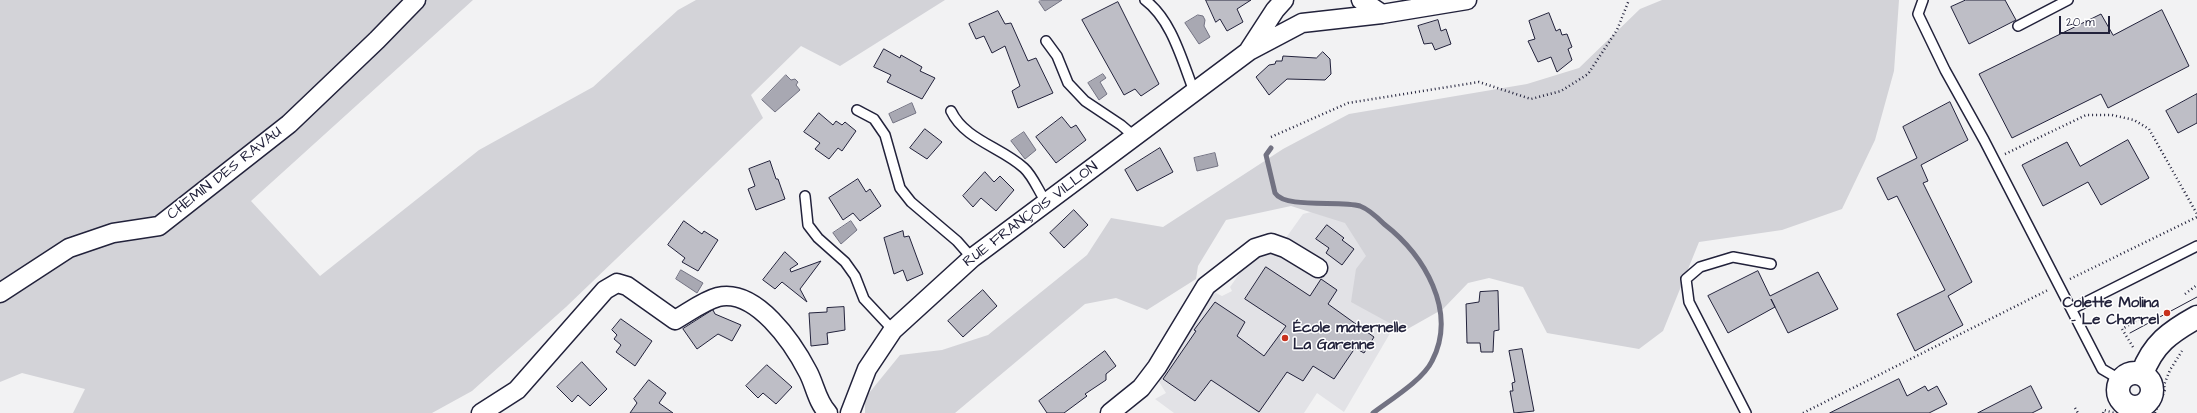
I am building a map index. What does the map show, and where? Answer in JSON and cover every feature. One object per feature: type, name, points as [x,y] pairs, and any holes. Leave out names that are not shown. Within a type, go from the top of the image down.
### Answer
[{"type":"street","name":"CHEMIN DES RAVAU","points":[[0,293],[69,248],[113,233],[159,226],[289,124],[377,40],[416,0]]},
{"type":"street","points":[[1361,0],[1382,14]]},
{"type":"street","name":"RUE FRANÇOIS VILLON","points":[[850,413],[867,370],[893,330],[972,258],[1249,51],[1302,23],[1382,14],[1467,0]]},
{"type":"street","name":"RUE FRANÇOIS VILLON","points":[[1249,51],[1276,3]]},
{"type":"street","points":[[1110,413],[1141,388],[1206,286],[1255,248],[1271,243],[1285,248],[1318,268]]},
{"type":"street","points":[[481,413],[517,390],[605,290],[617,283],[627,286],[675,320],[717,298],[734,296],[764,313],[787,336],[809,373],[823,408],[828,413]]},
{"type":"street","points":[[2142,374],[2148,358],[2171,331],[2197,317]]},
{"type":"street","points":[[2133,372],[2142,374],[2150,381],[2152,392],[2148,401],[2133,410],[2118,393],[2121,380],[2133,372]]},
{"type":"lane","points":[[1146,0],[1153,6],[1168,29],[1194,91]]},
{"type":"lane","points":[[1923,0],[1918,14],[1945,70],[2060,284],[2102,369],[2121,380]]},
{"type":"lane","points":[[2018,26],[2068,0]]},
{"type":"lane","points":[[1046,41],[1057,56],[1068,83],[1085,101],[1121,125],[1135,137]]},
{"type":"lane","points":[[857,110],[874,119],[885,135],[900,188],[911,202],[957,241],[972,258]]},
{"type":"lane","points":[[951,111],[956,122],[967,132],[1025,169],[1046,202]]},
{"type":"lane","points":[[805,196],[808,225],[818,238],[845,262],[855,276],[864,299],[893,330]]},
{"type":"lane","points":[[2072,309],[2197,246]]},
{"type":"lane","points":[[1746,413],[1689,302],[1686,279],[1700,267],[1733,257],[1771,264]]},
{"type":"path","points":[[1271,137],[1348,103],[1356,101],[1479,82],[1531,99],[1561,90],[1588,74],[1617,30],[1629,0]]},
{"type":"path","points":[[1803,413],[2197,215],[2149,129],[2134,120],[2112,115],[2086,115],[1994,159]]},
{"type":"path","points":[[2185,294],[2197,287]]},
{"type":"path","points":[[2103,413],[2104,410],[2133,410],[2165,390],[2164,385],[2170,370],[2182,350]]},
{"type":"path","points":[[2076,408],[2078,413]]},
{"type":"shaded area","points":[[0,0],[473,0],[251,201],[320,276],[479,150],[593,87],[678,10],[696,0],[945,0],[840,66],[801,46],[751,95],[763,118],[566,307],[472,391],[432,413],[73,413],[85,389],[22,373],[0,382]]},
{"type":"shaded area","points":[[1041,0],[1062,0],[1045,11],[1039,2]]},
{"type":"shaded area","points":[[1662,0],[1899,0],[1894,71],[1875,140],[1842,209],[1782,230],[1699,242],[1663,331],[1639,349],[1547,333],[1523,287],[1489,278],[1468,283],[1443,309],[1404,331],[1351,302],[1356,269],[1366,256],[1345,223],[1291,206],[1226,220],[1198,266],[1196,279],[1147,310],[1116,298],[1085,304],[955,413],[865,413],[865,398],[900,355],[942,350],[988,335],[1087,255],[1111,218],[1163,227],[1283,149],[1349,114],[1527,84],[1579,68],[1640,9]]},
{"type":"shaded area","points":[[1198,15],[1203,16],[1205,20],[1204,26],[1210,37],[1199,44],[1185,23]]},
{"type":"shaded area","points":[[1103,74],[1106,78],[1100,82],[1107,94],[1099,100],[1088,83]]},
{"type":"shaded area","points":[[786,75],[791,80],[795,79],[798,82],[796,85],[800,90],[775,112],[762,100]]},
{"type":"shaded area","points":[[912,103],[916,113],[893,123],[889,114]]},
{"type":"shaded area","points":[[1024,132],[1036,150],[1025,159],[1011,141]]},
{"type":"shaded area","points":[[1215,153],[1218,166],[1197,171],[1194,158]]},
{"type":"shaded area","name":"École maternelle La Garenne","points":[[1336,206],[1420,282],[1344,412],[1317,393],[1304,413],[1174,413],[1155,399],[1166,393],[1158,380],[1212,291],[1222,296],[1232,291],[1230,287],[1249,260],[1283,242],[1303,214]]},
{"type":"shaded area","points":[[851,221],[857,230],[841,244],[833,233]]},
{"type":"shaded area","points":[[681,270],[703,283],[697,293],[676,279]]},
{"type":"building","points":[[1206,0],[1251,0],[1237,9],[1243,22],[1227,31],[1220,19],[1216,22]]},
{"type":"building","points":[[1966,0],[2005,0],[2016,20],[1969,44],[1951,7]]},
{"type":"building","points":[[1118,2],[1159,84],[1141,96],[1135,89],[1124,95],[1082,20]]},
{"type":"building","points":[[2162,10],[2189,66],[2108,108],[2101,94],[2012,138],[1979,74],[2101,14],[2113,35]]},
{"type":"building","points":[[998,11],[1005,24],[1011,23],[1028,61],[1036,58],[1053,93],[1018,108],[1012,91],[1020,86],[1005,46],[992,53],[984,36],[976,39],[969,24]]},
{"type":"building","points":[[1549,13],[1556,31],[1560,29],[1562,35],[1567,34],[1572,47],[1568,49],[1572,60],[1557,72],[1551,57],[1538,62],[1528,41],[1535,39],[1529,21]]},
{"type":"building","points":[[1438,20],[1441,31],[1446,29],[1451,44],[1435,50],[1432,43],[1424,44],[1418,26]]},
{"type":"building","points":[[884,49],[900,58],[901,55],[922,67],[920,71],[935,78],[922,99],[887,82],[891,75],[874,67]]},
{"type":"building","points":[[1323,52],[1330,59],[1331,74],[1325,80],[1287,79],[1269,95],[1256,77],[1269,65],[1275,64],[1276,61],[1282,61],[1283,56],[1316,58]]},
{"type":"building","points":[[2197,94],[2197,123],[2178,133],[2166,111]]},
{"type":"building","points":[[1950,102],[1968,140],[1921,165],[1928,181],[1923,183],[1972,282],[1948,296],[1963,325],[1915,351],[1897,314],[1945,290],[1897,196],[1888,200],[1877,178],[1917,158],[1903,127]]},
{"type":"building","points":[[819,113],[833,125],[836,121],[842,125],[845,122],[856,131],[842,151],[838,148],[829,159],[815,149],[820,143],[804,132]]},
{"type":"building","points":[[1062,117],[1071,128],[1076,125],[1086,140],[1056,163],[1036,137]]},
{"type":"building","points":[[925,129],[942,142],[927,159],[910,148]]},
{"type":"building","points":[[2128,140],[2149,178],[2101,205],[2088,182],[2043,206],[2022,165],[2067,142],[2080,166]]},
{"type":"building","points":[[1160,148],[1173,172],[1137,191],[1125,170]]},
{"type":"building","points":[[770,161],[785,199],[756,210],[748,189],[755,186],[749,169]]},
{"type":"building","points":[[985,172],[994,182],[1000,176],[1014,190],[996,211],[981,198],[973,207],[963,196]]},
{"type":"building","points":[[858,179],[866,192],[870,189],[881,206],[860,221],[853,213],[843,220],[829,198]]},
{"type":"building","points":[[1074,210],[1088,225],[1064,248],[1050,233]]},
{"type":"building","points":[[684,221],[702,234],[704,231],[718,240],[698,271],[682,262],[685,258],[668,245]]},
{"type":"building","points":[[1327,225],[1344,238],[1342,240],[1354,249],[1342,265],[1326,253],[1329,248],[1316,239]]},
{"type":"building","points":[[903,231],[904,237],[909,236],[923,274],[907,281],[903,270],[894,274],[884,238]]},
{"type":"building","points":[[785,252],[798,264],[790,269],[791,272],[821,261],[800,289],[807,302],[782,282],[775,289],[763,280]]},
{"type":"building","points":[[1266,267],[1310,296],[1321,279],[1337,290],[1328,304],[1374,337],[1364,353],[1355,348],[1334,379],[1313,366],[1303,381],[1287,372],[1259,412],[1211,380],[1195,401],[1163,379],[1196,331],[1194,330],[1215,302],[1245,322],[1237,336],[1264,356],[1286,326],[1245,299]]},
{"type":"building","points":[[1758,271],[1770,296],[1818,272],[1838,309],[1788,333],[1775,307],[1728,333],[1708,296]]},
{"type":"building","points":[[983,290],[997,306],[963,337],[948,321]]},
{"type":"building","points":[[1498,291],[1499,330],[1494,331],[1493,352],[1481,352],[1480,343],[1467,343],[1466,304],[1479,302],[1480,292]]},
{"type":"building","points":[[844,307],[845,330],[827,333],[828,344],[811,346],[809,313],[827,312],[827,308]]},
{"type":"building","points":[[713,310],[715,314],[741,325],[732,341],[718,334],[697,349],[683,329]]},
{"type":"building","points":[[621,319],[652,341],[635,366],[616,352],[621,345],[614,339],[617,335],[612,330]]},
{"type":"building","points":[[1522,349],[1534,411],[1514,413],[1510,391],[1513,391],[1512,383],[1515,382],[1509,351]]},
{"type":"building","points":[[1105,351],[1116,366],[1106,374],[1106,380],[1085,394],[1087,396],[1064,413],[1047,413],[1039,401]]},
{"type":"building","points":[[582,362],[607,389],[590,406],[578,395],[572,402],[557,387]]},
{"type":"building","points":[[767,365],[792,387],[776,404],[763,393],[758,398],[746,386]]},
{"type":"building","points":[[1899,379],[1907,396],[1925,386],[1928,391],[1937,386],[1947,404],[1929,413],[1830,413]]},
{"type":"building","points":[[649,380],[666,393],[659,403],[673,413],[630,413],[637,403],[634,399]]},
{"type":"building","points":[[2031,386],[2042,408],[2032,413],[1978,413]]},
{"type":"waterway","points":[[1271,148],[1266,155],[1275,193],[1281,198],[1290,201],[1301,203],[1351,204],[1363,207],[1370,211],[1412,251],[1424,268],[1433,285],[1439,304],[1441,323],[1439,342],[1432,361],[1428,368],[1414,382],[1373,413]]},
{"type":"tram line","points":[[2130,333],[2197,297]]},
{"type":"place","name":"Colette Molina - Le Charrel","points":[[2167,313]]},
{"type":"place","name":"École maternelle La Garenne","points":[[1285,338]]}]
